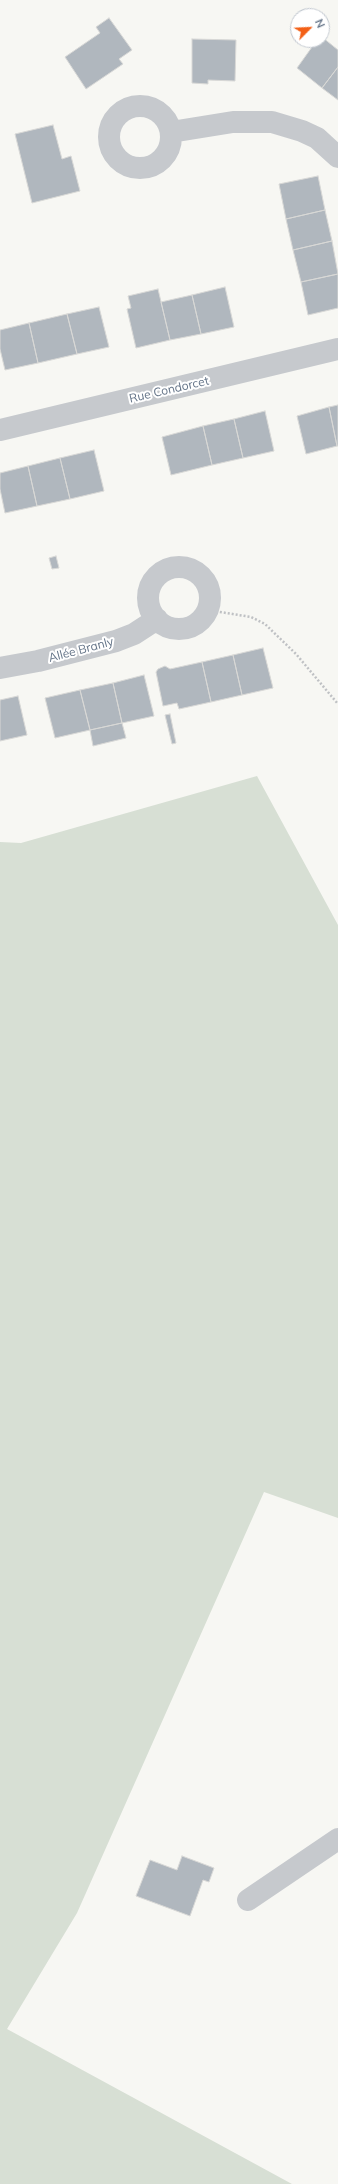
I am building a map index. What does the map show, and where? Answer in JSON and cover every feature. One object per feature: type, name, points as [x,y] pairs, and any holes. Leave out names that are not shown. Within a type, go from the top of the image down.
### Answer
[{"type":"street","points":[[171,132],[233,122],[272,122],[302,131],[317,138],[338,157]]},
{"type":"street","name":"Rue Condorcet","points":[[0,430],[338,349]]},
{"type":"street","points":[[171,568],[186,568],[204,579],[210,594],[208,610],[195,625],[181,629],[168,627],[156,619],[149,605],[149,590],[157,576],[171,568]]},
{"type":"street","name":"Allée Branly","points":[[0,668],[38,661],[116,641],[134,634],[156,619]]},
{"type":"street","points":[[248,1900],[338,1838]]},
{"type":"path","points":[[208,610],[251,616],[265,624],[296,654],[338,704]]},
{"type":"shaded area","points":[[257,776],[338,925],[338,1518],[264,1492],[77,1913],[7,2029],[292,2184],[0,2184],[0,842],[21,843]]},
{"type":"building","points":[[109,18],[132,50],[119,59],[123,64],[86,89],[65,57],[100,33],[96,27]]},
{"type":"building","points":[[192,39],[236,40],[235,81],[208,80],[208,84],[192,83]]},
{"type":"building","points":[[330,44],[338,50],[338,67],[322,88],[297,68],[311,48],[330,48]]},
{"type":"building","points":[[338,67],[338,100],[322,88]]},
{"type":"building","points":[[53,125],[62,159],[71,156],[80,191],[32,203],[15,134]]},
{"type":"building","points":[[318,176],[325,210],[286,219],[279,184]]},
{"type":"building","points":[[325,210],[332,241],[293,250],[286,219]]},
{"type":"building","points":[[332,241],[338,274],[301,282],[293,250]]},
{"type":"building","points":[[338,274],[338,308],[308,315],[301,282]]},
{"type":"building","points":[[225,287],[234,327],[201,334],[192,295]]},
{"type":"building","points":[[158,289],[170,340],[136,348],[127,309],[131,308],[128,296]]},
{"type":"building","points":[[192,295],[201,334],[170,340],[161,302]]},
{"type":"building","points":[[99,307],[109,347],[77,354],[67,314]]},
{"type":"building","points":[[67,314],[77,354],[38,363],[29,323]]},
{"type":"building","points":[[29,323],[38,363],[5,370],[0,349],[0,330]]},
{"type":"building","points":[[338,405],[338,446],[337,446],[329,407]]},
{"type":"building","points":[[329,407],[337,446],[306,454],[297,416]]},
{"type":"building","points":[[265,411],[274,451],[243,458],[234,419]]},
{"type":"building","points":[[234,419],[243,458],[212,465],[203,426]]},
{"type":"building","points":[[203,426],[212,465],[171,475],[162,437]]},
{"type":"building","points":[[94,450],[104,491],[70,499],[60,458]]},
{"type":"building","points":[[60,458],[70,499],[37,506],[28,466]]},
{"type":"building","points":[[28,466],[37,506],[5,513],[0,489],[0,473]]},
{"type":"building","points":[[56,556],[59,568],[52,569],[49,558]]},
{"type":"building","points":[[263,648],[273,688],[242,695],[233,655]]},
{"type":"building","points":[[233,655],[242,695],[211,702],[202,662]]},
{"type":"building","points":[[202,662],[211,702],[179,709],[177,703],[163,706],[156,672],[158,669],[165,666],[170,669]]},
{"type":"building","points":[[144,675],[154,716],[122,723],[113,683]]},
{"type":"building","points":[[113,683],[122,723],[90,730],[80,690]]},
{"type":"building","points":[[80,690],[90,730],[55,738],[45,698]]},
{"type":"building","points":[[18,696],[27,735],[0,741],[0,700]]},
{"type":"building","points":[[170,714],[176,743],[172,744],[165,715]]},
{"type":"building","points":[[122,723],[126,738],[93,746],[90,730]]},
{"type":"building","points":[[182,1856],[214,1868],[209,1882],[203,1880],[190,1916],[136,1896],[150,1860],[177,1870]]}]
